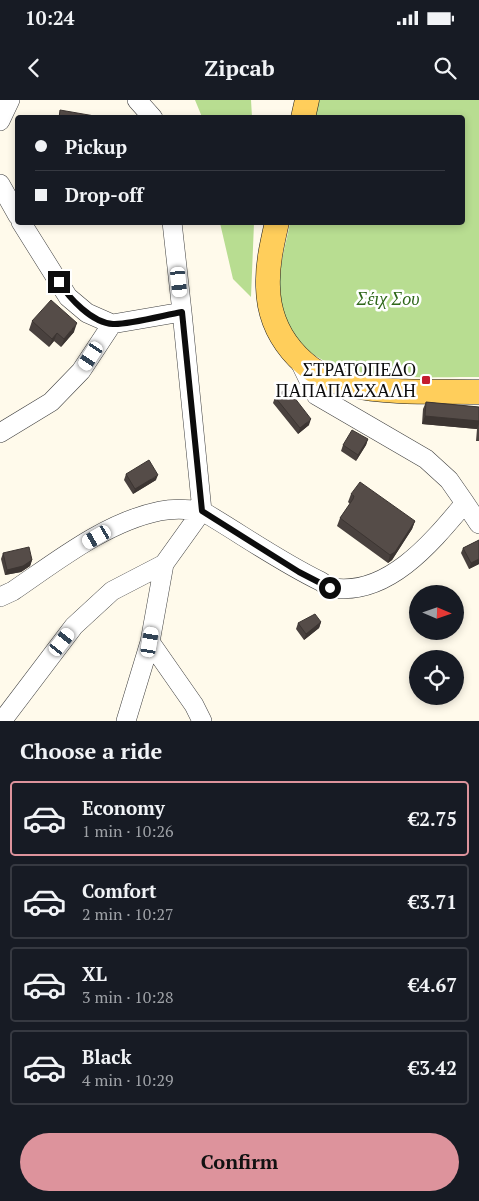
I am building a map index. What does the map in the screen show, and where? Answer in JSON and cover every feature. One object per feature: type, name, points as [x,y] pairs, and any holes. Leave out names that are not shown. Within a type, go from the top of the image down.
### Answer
[{"type":"main road","points":[[304,115],[307,100]]},
{"type":"main road","points":[[276,225],[269,260],[269,299],[280,332],[300,360],[324,376],[349,385],[394,389],[479,392]]},
{"type":"lane","points":[[0,121],[10,100]]},
{"type":"lane","points":[[137,100],[150,115]]},
{"type":"lane","points":[[0,184],[15,211]]},
{"type":"lane","points":[[23,225],[68,297],[88,313],[112,324],[182,312]]},
{"type":"lane","points":[[126,721],[150,642],[164,564],[202,511],[172,225]]},
{"type":"lane","points":[[0,433],[51,402],[81,371],[112,324]]},
{"type":"lane","points":[[300,360],[316,395],[426,459],[449,480],[479,524]]},
{"type":"lane","points":[[0,597],[13,592],[122,523],[160,510],[181,509],[202,511],[299,572],[330,588],[348,589],[375,583],[403,566],[438,535],[465,503]]},
{"type":"lane","points":[[2,721],[74,626],[112,591],[164,564]]},
{"type":"lane","points":[[150,642],[194,705],[202,721]]},
{"type":"green space","points":[[195,100],[251,100],[252,115],[201,115]]},
{"type":"green space","name":"Σέιχ Σου","points":[[318,100],[479,100],[479,377],[386,376],[355,372],[327,362],[304,347],[288,324],[280,291],[280,282],[281,265],[290,225],[465,225],[465,115],[314,115]]},
{"type":"green space","points":[[220,225],[254,225],[251,297],[233,279]]},
{"type":"building","points":[[60,110],[89,115],[59,115]]},
{"type":"building","points":[[51,300],[77,323],[64,339],[57,333],[52,339],[32,321]]},
{"type":"building","points":[[287,388],[311,419],[300,428],[275,397]]},
{"type":"building","points":[[426,402],[479,407],[479,421],[425,416]]},
{"type":"building","points":[[352,430],[368,439],[358,455],[343,445]]},
{"type":"building","points":[[149,460],[158,475],[135,489],[126,474]]},
{"type":"building","points":[[360,482],[415,521],[395,552],[390,555],[340,518],[353,499],[354,496],[351,494]]},
{"type":"building","points":[[479,540],[479,559],[471,563],[463,548]]},
{"type":"building","points":[[29,547],[32,560],[23,566],[7,570],[3,553]]},
{"type":"building","points":[[315,614],[321,622],[306,634],[298,623]]},
{"type":"place","name":"ΣΤΡΑΤΟΠΕΔΟ ΠΑΠΑΠΑΣΧΑΛΗ","points":[[426,380]]},
{"type":"route","points":[[59,282],[68,297],[88,313],[112,324],[182,312],[202,511],[299,572],[322,582],[330,588]]}]
